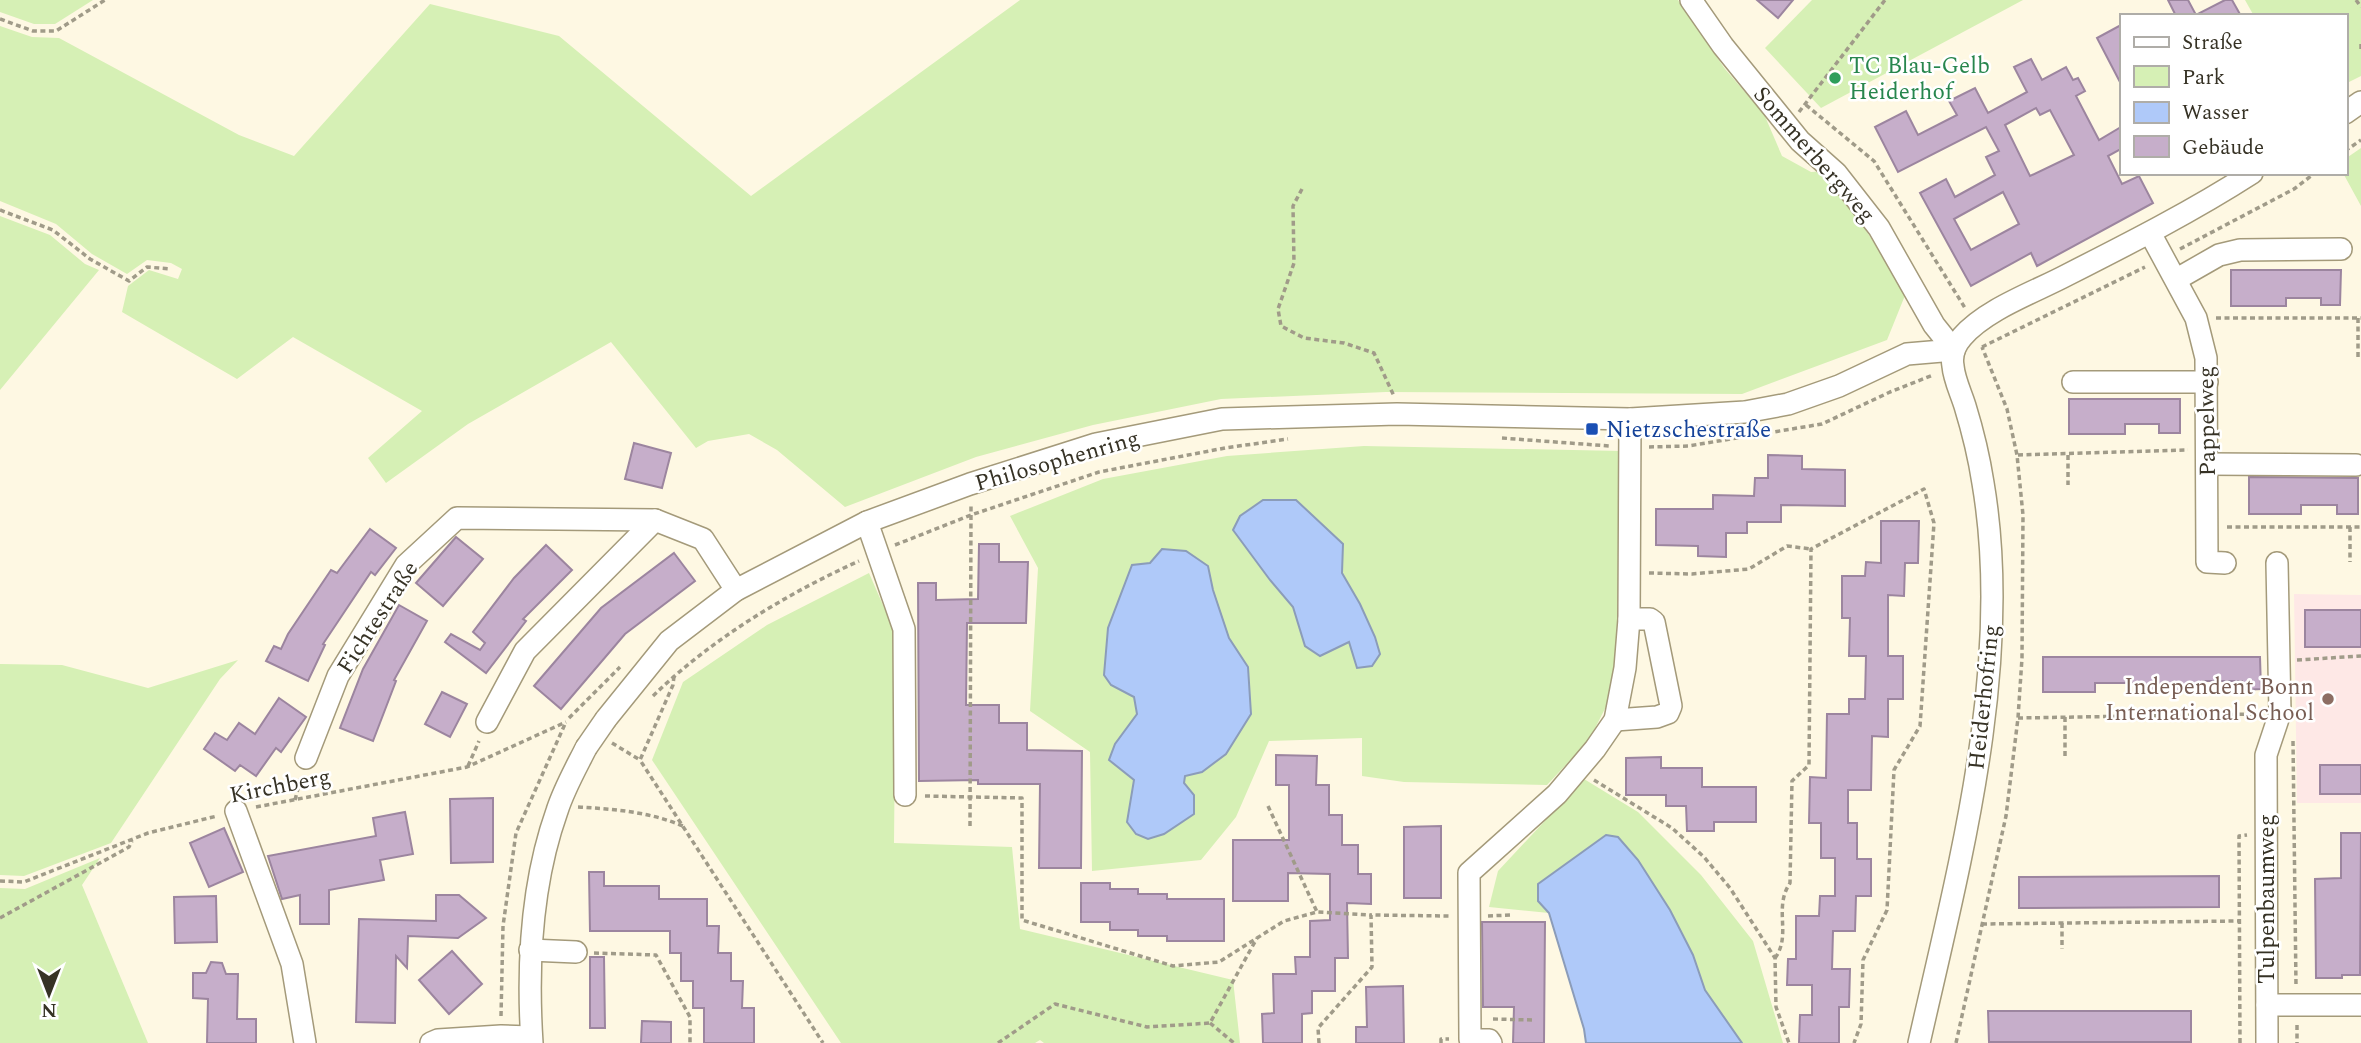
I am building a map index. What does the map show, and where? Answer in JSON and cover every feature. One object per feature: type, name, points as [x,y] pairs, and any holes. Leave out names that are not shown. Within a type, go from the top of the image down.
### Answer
[{"type":"street","name":"Sommerbergweg","points":[[1691,0],[1723,46],[1800,141],[1836,173],[1879,228],[1953,359]]},
{"type":"street","points":[[1953,359],[1962,336],[1998,310],[2150,233],[2249,175]]},
{"type":"street","name":"Pappelweg","points":[[2150,233],[2196,318],[2206,358],[2207,562],[2225,563]]},
{"type":"street","points":[[2176,279],[2219,255],[2240,250],[2341,249]]},
{"type":"street","name":"Philosophenring","points":[[531,1040],[530,950],[544,855],[557,809],[586,748],[669,640],[736,590],[867,522],[970,484],[1096,444],[1222,419],[1397,414],[1630,419],[1745,412],[1788,404],[1839,386],[1907,354],[1953,359]]},
{"type":"street","name":"Heiderhofring","points":[[1919,1043],[1963,840],[1979,749],[1991,642],[1992,572],[1987,505],[1976,442],[1953,359]]},
{"type":"street","points":[[2073,382],[2207,382]]},
{"type":"street","points":[[1491,1043],[1489,1040],[1470,1039],[1469,873],[1557,794],[1595,749],[1615,720],[1625,668],[1629,619],[1630,419]]},
{"type":"street","points":[[2207,457],[2356,465]]},
{"type":"street","name":"Fichtestraße","points":[[306,758],[338,676],[406,565],[457,518],[655,520],[702,540],[736,590]]},
{"type":"street","points":[[487,722],[525,651],[655,520]]},
{"type":"street","points":[[867,522],[904,629],[905,795]]},
{"type":"street","name":"Tulpenbaumweg","points":[[2267,1043],[2266,755],[2280,713],[2277,563]]},
{"type":"street","points":[[1615,720],[1661,716],[1668,713],[1671,706],[1654,622],[1650,619],[1629,619]]},
{"type":"street","points":[[236,811],[292,964],[305,1043]]},
{"type":"street","points":[[530,950],[583,953]]},
{"type":"street","points":[[2267,1005],[2361,1005]]},
{"type":"street","points":[[432,1043],[501,1036],[531,1040]]},
{"type":"path","points":[[0,19],[33,31],[56,31],[105,0]]},
{"type":"path","points":[[1794,115],[1805,105],[1885,0]]},
{"type":"path","points":[[2356,0],[2361,7]]},
{"type":"path","points":[[1501,438],[1630,448],[1688,446],[1822,424],[2164,258],[2294,189],[2312,175]]},
{"type":"path","points":[[1302,189],[1293,206],[1294,263],[1278,309],[1281,326],[1304,338],[1344,343],[1374,354],[1396,401]]},
{"type":"path","points":[[0,209],[53,230],[90,259],[129,281],[146,267],[170,270]]},
{"type":"path","points":[[2196,318],[2360,318],[2358,357]]},
{"type":"path","points":[[646,702],[722,638],[840,569],[878,552],[971,515],[1099,472],[1262,442],[1298,438]]},
{"type":"path","points":[[2017,455],[2207,457]]},
{"type":"path","points":[[2068,455],[2068,485]]},
{"type":"path","points":[[970,484],[970,826]]},
{"type":"path","points":[[1629,573],[1692,574],[1749,569],[1787,546],[1811,549],[1924,489],[1934,523],[1920,726],[1894,770],[1887,910],[1863,960],[1861,1024],[1854,1043]]},
{"type":"path","points":[[2207,527],[2361,527]]},
{"type":"path","points":[[2350,527],[2350,562]]},
{"type":"path","points":[[1775,958],[1782,949],[1783,894],[1790,883],[1792,781],[1809,765],[1811,549]]},
{"type":"path","points":[[2291,660],[2361,656]]},
{"type":"path","points":[[674,676],[673,685],[640,760],[823,1043]]},
{"type":"path","points":[[2018,718],[2280,713]]},
{"type":"path","points":[[2065,717],[2065,757]]},
{"type":"path","points":[[467,768],[487,722]]},
{"type":"path","name":"Kirchberg","points":[[0,881],[24,882],[148,833],[236,811],[467,768],[566,722]]},
{"type":"path","points":[[2293,740],[2297,1043]]},
{"type":"path","points":[[295,800],[306,758]]},
{"type":"path","points":[[1577,770],[1672,828],[1704,857],[1730,888],[1775,958],[1776,1007],[1789,1043]]},
{"type":"path","points":[[905,795],[1022,798],[1022,920],[1173,966],[1219,962],[1284,921],[1317,912],[1469,916]]},
{"type":"path","points":[[573,806],[663,817],[685,827]]},
{"type":"path","points":[[1268,806],[1317,912]]},
{"type":"path","points":[[501,1036],[500,974],[503,926],[516,833]]},
{"type":"path","points":[[0,918],[129,847],[133,839]]},
{"type":"path","points":[[1319,1043],[1318,1028],[1372,967],[1371,915]]},
{"type":"path","points":[[1982,924],[2239,921]]},
{"type":"path","points":[[2062,923],[2063,949]]},
{"type":"path","points":[[1210,1023],[1258,936]]},
{"type":"path","points":[[583,953],[656,955],[690,1017],[690,1043]]},
{"type":"path","points":[[998,1043],[1055,1004],[1147,1027],[1210,1023],[1234,1043]]},
{"type":"path","points":[[1470,1018],[1532,1020]]},
{"type":"shaded area","name":"Independent Bonn International School","points":[[2294,594],[2361,595],[2361,803],[2297,803]]},
{"type":"green space","points":[[0,0],[93,0],[55,24],[34,24],[0,12]]},
{"type":"green space","points":[[1020,0],[1678,0],[1725,69],[1764,114],[1782,156],[1811,172],[1828,171],[1906,293],[1887,340],[1742,394],[1386,392],[1221,399],[1093,425],[976,457],[845,507],[777,450],[749,434],[708,441],[696,448],[611,342],[468,424],[386,483],[368,458],[422,411],[293,337],[237,379],[122,312],[128,286],[149,270],[178,279],[182,269],[171,263],[147,260],[127,274],[92,254],[56,224],[0,201],[0,26],[32,37],[59,38],[239,135],[294,156],[430,4],[559,36],[751,196]]},
{"type":"green space","name":"TC Blau-Gelb Heiderhof","points":[[1812,0],[2023,0],[1821,108],[1765,48]]},
{"type":"green space","points":[[2245,0],[2361,0],[2361,76],[2347,83],[2347,14],[2253,14]]},
{"type":"green space","points":[[2361,148],[2361,206],[2344,175],[2347,175],[2347,158]]},
{"type":"green space","points":[[0,216],[50,235],[85,264],[99,270],[0,390]]},
{"type":"green space","points":[[1364,446],[1622,451],[1615,689],[1589,740],[1547,785],[1404,782],[1362,776],[1362,738],[1269,741],[1236,817],[1201,860],[1092,871],[1090,752],[1030,711],[1038,568],[1010,516],[1103,479],[1227,456]],"holes":[[[1234,530],[1342,573],[1360,604],[1357,668],[1349,642],[1305,646],[1293,607]],[[1208,566],[1229,638],[1248,667],[1202,772],[1184,776],[1184,783],[1127,822],[1134,780],[1115,744],[1137,714],[1134,697],[1111,685]]]},
{"type":"green space","points":[[869,573],[896,635],[894,843],[1012,847],[1020,929],[1233,980],[1240,1043],[1044,1043],[1040,1040],[1035,1043],[841,1043],[652,760],[683,682],[767,625]]},
{"type":"green space","points":[[238,660],[220,679],[111,843],[24,876],[0,875],[0,664],[62,665],[148,688]]},
{"type":"green space","points":[[1584,779],[1638,812],[1701,875],[1753,941],[1783,1043],[1742,1043],[1705,990],[1693,955],[1670,910],[1538,901],[1549,913],[1489,907],[1498,871]]},
{"type":"green space","points":[[100,858],[82,885],[148,1043],[0,1043],[0,888],[25,889]]},
{"type":"water","points":[[1263,500],[1296,500],[1343,544],[1342,573],[1360,604],[1380,654],[1372,666],[1357,668],[1349,642],[1320,656],[1305,646],[1293,607],[1233,530],[1240,516]]},
{"type":"water","points":[[1162,549],[1186,551],[1208,566],[1229,638],[1248,667],[1251,714],[1226,754],[1202,772],[1185,776],[1184,783],[1194,795],[1194,814],[1164,834],[1148,839],[1136,834],[1127,822],[1134,780],[1109,760],[1115,744],[1137,714],[1134,697],[1111,685],[1104,675],[1108,628],[1132,565],[1150,563]]},
{"type":"water","points":[[1606,835],[1618,837],[1638,860],[1670,910],[1693,955],[1705,990],[1742,1043],[1586,1043],[1549,913],[1538,901],[1538,884]]},
{"type":"building","points":[[1757,0],[1793,0],[1778,18]]},
{"type":"building","points":[[2168,0],[2188,0],[2195,14],[2175,14]]},
{"type":"building","points":[[2225,0],[2232,0],[2240,14],[2198,14]]},
{"type":"building","points":[[2120,26],[2120,82],[2097,38]]},
{"type":"building","points":[[2031,59],[2042,80],[2066,67],[2073,80],[2078,78],[2085,91],[2076,96],[2099,140],[2120,128],[2120,150],[2108,156],[2122,184],[2139,176],[2153,203],[2037,266],[2031,253],[1971,286],[1920,193],[1946,179],[1955,197],[1995,175],[1986,157],[1999,151],[1986,127],[1898,172],[1875,127],[1906,111],[1918,135],[1957,115],[1949,101],[1975,88],[1988,113],[2027,92],[2014,67]],"holes":[[[2036,108],[2040,115],[2050,110],[2074,155],[2030,176],[2005,125]],[[2003,192],[2019,224],[1971,250],[1954,219]]]},
{"type":"building","points":[[2231,270],[2341,270],[2340,305],[2321,305],[2321,298],[2286,298],[2286,306],[2231,306]]},
{"type":"building","points":[[2069,399],[2180,399],[2180,433],[2159,433],[2159,424],[2125,424],[2125,434],[2069,434]]},
{"type":"building","points":[[634,443],[671,453],[662,488],[625,479]]},
{"type":"building","points":[[1768,455],[1802,456],[1802,469],[1845,470],[1845,506],[1781,505],[1781,522],[1747,522],[1747,533],[1726,533],[1726,557],[1698,556],[1698,546],[1656,545],[1656,509],[1713,509],[1713,495],[1754,496],[1755,478],[1768,478]]},
{"type":"building","points":[[2249,477],[2358,478],[2358,514],[2337,514],[2337,505],[2301,505],[2301,514],[2249,514]]},
{"type":"building","points":[[1881,521],[1919,521],[1918,563],[1905,563],[1904,596],[1888,595],[1888,656],[1903,656],[1903,699],[1888,699],[1888,737],[1872,736],[1871,790],[1848,790],[1848,823],[1857,823],[1857,859],[1871,859],[1871,896],[1856,896],[1855,931],[1833,931],[1832,969],[1850,969],[1849,1007],[1839,1007],[1839,1043],[1799,1043],[1800,1015],[1812,1015],[1812,985],[1787,985],[1788,959],[1796,959],[1796,916],[1819,916],[1820,896],[1835,896],[1835,858],[1821,858],[1821,823],[1809,823],[1810,777],[1826,778],[1827,714],[1849,714],[1849,699],[1865,699],[1866,656],[1849,656],[1850,618],[1842,618],[1842,576],[1865,576],[1866,562],[1881,563]]},
{"type":"building","points":[[370,529],[396,548],[375,575],[371,572],[323,644],[325,645],[308,681],[266,661],[274,646],[281,649],[288,634],[331,570],[337,573]]},
{"type":"building","points":[[456,537],[483,559],[443,606],[416,583]]},
{"type":"building","points":[[979,544],[999,544],[999,562],[1028,562],[1026,623],[967,623],[966,705],[999,705],[999,723],[1027,723],[1027,750],[1082,751],[1081,868],[1039,868],[1040,784],[978,784],[978,780],[919,781],[918,583],[936,583],[936,600],[978,599]]},
{"type":"building","points":[[546,545],[572,570],[523,619],[526,621],[486,673],[445,642],[451,634],[480,650],[485,643],[473,632],[514,578]]},
{"type":"building","points":[[674,553],[695,581],[625,634],[561,709],[534,686],[601,608]]},
{"type":"building","points":[[399,605],[427,621],[394,680],[396,681],[373,741],[340,728],[363,669]]},
{"type":"building","points":[[2305,610],[2361,610],[2361,647],[2305,647]]},
{"type":"building","points":[[2043,657],[2260,657],[2261,689],[2242,690],[2242,681],[2203,681],[2203,692],[2136,692],[2135,683],[2095,683],[2095,692],[2043,692]]},
{"type":"building","points":[[442,692],[467,704],[450,737],[425,724]]},
{"type":"building","points":[[279,698],[306,717],[281,752],[276,748],[256,776],[240,765],[235,771],[204,749],[215,733],[227,740],[239,723],[255,734]]},
{"type":"building","points":[[1276,755],[1317,756],[1316,785],[1329,785],[1329,815],[1342,815],[1342,845],[1358,845],[1358,874],[1371,874],[1371,904],[1347,903],[1348,958],[1335,958],[1335,991],[1312,991],[1312,1013],[1302,1014],[1302,1043],[1263,1043],[1262,1014],[1274,1013],[1273,974],[1296,974],[1295,957],[1310,957],[1310,921],[1330,920],[1330,874],[1288,873],[1288,901],[1233,901],[1233,840],[1289,840],[1289,785],[1276,785]]},
{"type":"building","points":[[1661,757],[1661,768],[1702,768],[1702,787],[1756,787],[1756,822],[1714,822],[1714,831],[1687,831],[1686,806],[1666,806],[1666,795],[1626,795],[1626,758]]},
{"type":"building","points":[[2320,765],[2361,765],[2361,794],[2320,794]]},
{"type":"building","points":[[493,798],[493,862],[451,863],[450,799]]},
{"type":"building","points":[[405,812],[413,854],[380,860],[384,880],[329,890],[329,924],[300,924],[300,895],[282,899],[268,856],[376,836],[373,818]]},
{"type":"building","points":[[1441,826],[1441,898],[1404,898],[1404,827]]},
{"type":"building","points":[[224,828],[243,872],[209,887],[190,843]]},
{"type":"building","points":[[2341,833],[2361,833],[2360,975],[2316,978],[2315,879],[2341,878]]},
{"type":"building","points":[[589,872],[604,872],[604,886],[659,886],[659,899],[707,899],[707,926],[719,926],[718,953],[731,953],[731,981],[743,981],[742,1008],[754,1008],[754,1043],[704,1043],[704,1008],[693,1008],[693,981],[681,981],[681,953],[670,953],[670,931],[590,931]]},
{"type":"building","points":[[2219,876],[2219,907],[2019,908],[2019,877]]},
{"type":"building","points":[[1081,883],[1110,883],[1110,889],[1138,889],[1138,894],[1167,894],[1167,899],[1224,899],[1224,941],[1167,941],[1167,936],[1138,936],[1138,930],[1110,930],[1110,922],[1081,922]]},
{"type":"building","points":[[436,895],[459,895],[486,918],[458,938],[408,936],[407,968],[396,956],[395,1023],[356,1022],[359,919],[436,921]]},
{"type":"building","points":[[216,896],[217,942],[175,943],[174,897]]},
{"type":"building","points":[[1482,922],[1545,922],[1544,1043],[1513,1043],[1514,1007],[1483,1007]]},
{"type":"building","points":[[452,951],[482,984],[449,1014],[419,980]]},
{"type":"building","points":[[590,957],[604,957],[605,1028],[590,1028]]},
{"type":"building","points":[[211,962],[222,963],[226,974],[238,974],[237,1019],[256,1019],[256,1043],[207,1043],[208,999],[193,998],[193,973],[206,973]]},
{"type":"building","points":[[1403,986],[1404,1043],[1356,1043],[1356,1027],[1367,1027],[1366,987]]},
{"type":"building","points":[[1988,1011],[2191,1011],[2191,1042],[1989,1042]]},
{"type":"building","points":[[642,1021],[671,1022],[671,1043],[641,1043]]},
{"type":"place","name":"TC Blau-Gelb Heiderhof","points":[[1835,78]]},
{"type":"place","name":"Nietzschestraße","points":[[1592,429]]},
{"type":"place","name":"Independent Bonn International School","points":[[2328,699]]}]
